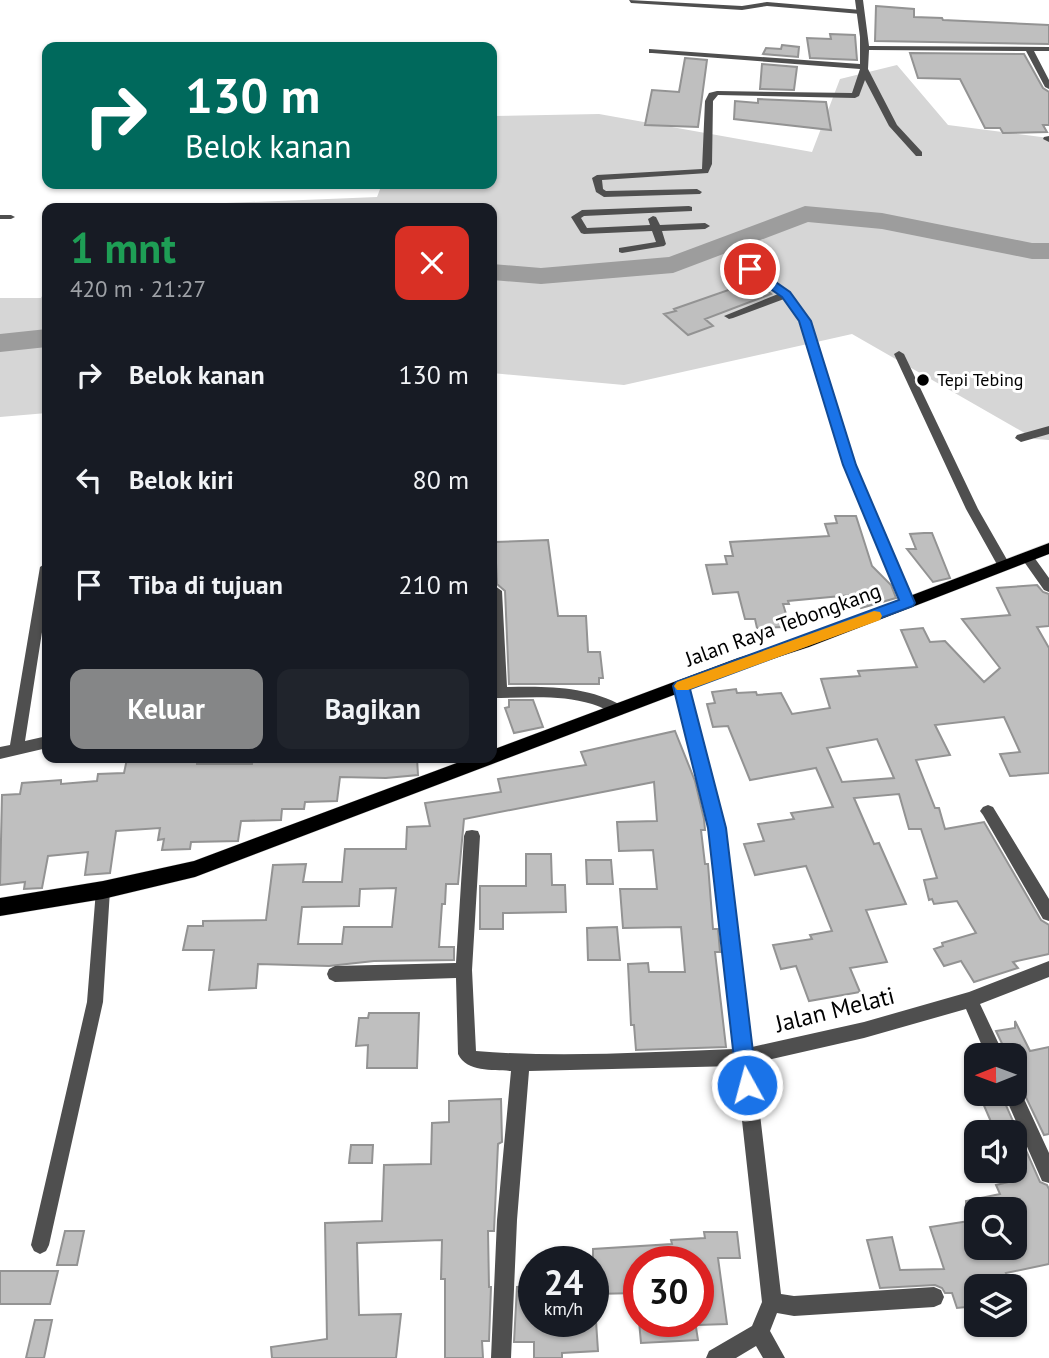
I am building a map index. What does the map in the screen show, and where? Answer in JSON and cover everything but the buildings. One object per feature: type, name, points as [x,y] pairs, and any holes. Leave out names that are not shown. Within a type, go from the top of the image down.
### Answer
[{"type":"main road","name":"Jalan Raya Tebongkang","points":[[497,755],[1049,548]]},
{"type":"main road","name":"Jalan Raya Tebongkang","points":[[0,907],[164,877],[234,856],[475,763]]},
{"type":"street","points":[[696,192],[604,194],[599,190],[597,178],[705,171],[708,164],[709,101],[712,95],[717,93],[850,98],[857,93],[864,69],[866,48],[859,0]]},
{"type":"street","points":[[866,48],[1049,49]]},
{"type":"street","points":[[1030,50],[1049,87]]},
{"type":"street","points":[[652,51],[864,69]]},
{"type":"street","points":[[864,69],[893,126],[919,154]]},
{"type":"street","points":[[622,250],[662,244],[649,193]]},
{"type":"street","points":[[690,209],[582,213],[576,218],[584,230],[705,226]]},
{"type":"street","points":[[750,269],[786,295],[805,321],[849,465],[908,603]]},
{"type":"street","points":[[729,316],[786,295]]},
{"type":"street","points":[[899,354],[967,498],[1004,565]]},
{"type":"street","points":[[1021,438],[1049,430]]},
{"type":"street","points":[[1026,556],[1049,587]]},
{"type":"street","points":[[16,751],[42,592]]},
{"type":"street","points":[[681,686],[717,828],[772,1302],[759,1334],[716,1358]]},
{"type":"street","points":[[497,693],[590,696],[606,701],[618,710]]},
{"type":"street","points":[[0,753],[42,744]]},
{"type":"street","points":[[988,811],[1049,914]]},
{"type":"street","points":[[335,975],[464,970],[472,836]]},
{"type":"street","name":"Jalan Melati","points":[[464,970],[467,1054],[480,1060],[521,1063],[744,1058],[864,1030],[970,1000],[1049,969]]},
{"type":"street","points":[[970,1000],[990,1043]]},
{"type":"street","points":[[501,1358],[507,1220],[521,1063]]},
{"type":"street","points":[[1018,1106],[1049,1174]]},
{"type":"street","points":[[772,1302],[794,1306],[934,1297]]},
{"type":"street","points":[[759,1334],[775,1358]]},
{"type":"lane","points":[[631,1],[742,8],[768,4],[861,12]]},
{"type":"lane","points":[[0,218],[11,217]]},
{"type":"lane","points":[[40,1245],[95,1002],[103,890]]},
{"type":"shaded area","points":[[897,65],[948,125],[1049,138],[1049,440],[1035,439],[852,334],[624,385],[497,373],[497,203],[228,203],[377,197],[380,189],[497,189],[497,116],[599,114],[812,152],[840,79]]},
{"type":"shaded area","points":[[42,296],[42,413],[0,417],[0,298]]},
{"type":"waterway","points":[[497,272],[541,276],[673,265],[805,214],[882,221],[1032,251],[1049,251]]},
{"type":"waterway","points":[[0,343],[42,339]]},
{"type":"slow traffic","points":[[682,686],[874,616]]},
{"type":"place","name":"Tepi Tebing","points":[[923,380]]},
{"type":"route","points":[[747,1085],[717,828],[681,686],[908,603],[849,465],[801,312],[786,295],[750,269]]}]
